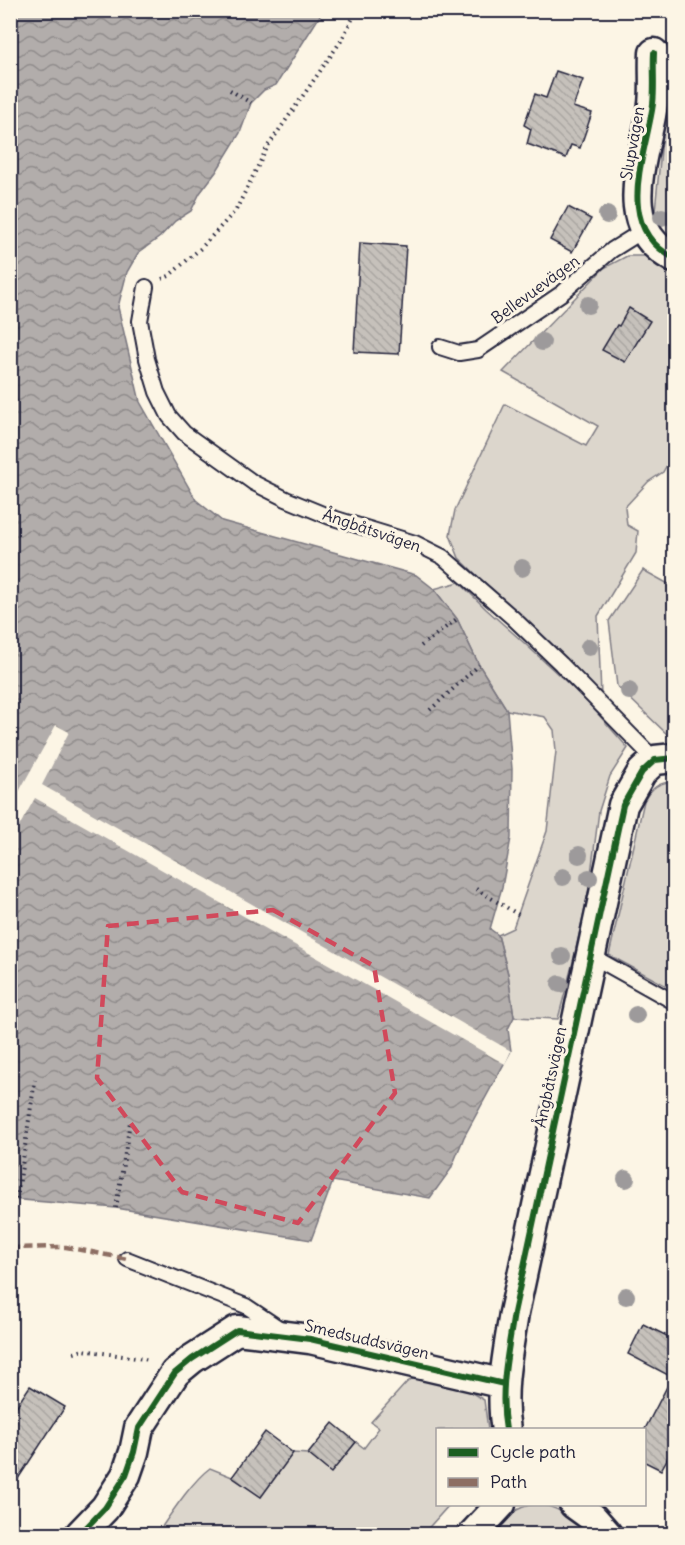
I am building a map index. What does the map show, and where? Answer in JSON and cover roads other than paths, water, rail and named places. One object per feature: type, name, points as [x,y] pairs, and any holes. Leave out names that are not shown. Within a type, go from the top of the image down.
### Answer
[{"type":"street","name":"Slupvägen","points":[[644,230],[638,208],[637,187],[653,103],[654,53]]},
{"type":"street","points":[[644,230],[653,244],[675,258]]},
{"type":"street","name":"Ångbåtsvägen","points":[[506,1428],[504,1384],[514,1313],[623,805],[642,772],[665,759]]},
{"type":"street","name":"Smedsuddsvägen","points":[[80,1534],[105,1508],[126,1475],[139,1428],[175,1373],[192,1359],[237,1330],[310,1339],[504,1384]]},
{"type":"street","points":[[473,1534],[499,1506]]},
{"type":"street","points":[[577,1506],[592,1517],[607,1534]]},
{"type":"lane","name":"Bellevuevägen","points":[[440,347],[459,353],[478,350],[562,293],[612,250],[644,230]]},
{"type":"lane","name":"Ångbåtsvägen","points":[[146,287],[140,321],[147,359],[157,392],[169,416],[184,433],[254,483],[286,500],[330,517],[415,543],[443,557],[513,618],[665,759]]},
{"type":"lane","points":[[590,955],[675,1002]]},
{"type":"lane","points":[[127,1259],[246,1306],[291,1336]]},
{"type":"water","points":[[10,11],[323,11],[276,85],[264,90],[251,103],[240,133],[200,193],[191,211],[175,221],[160,237],[138,253],[127,272],[118,307],[140,402],[196,500],[222,521],[416,575],[434,589],[457,619],[479,665],[507,710],[512,769],[511,838],[502,887],[490,929],[498,935],[508,974],[514,1017],[508,1029],[511,1051],[464,1137],[451,1169],[430,1198],[333,1181],[311,1240],[116,1208],[11,1199]]}]
